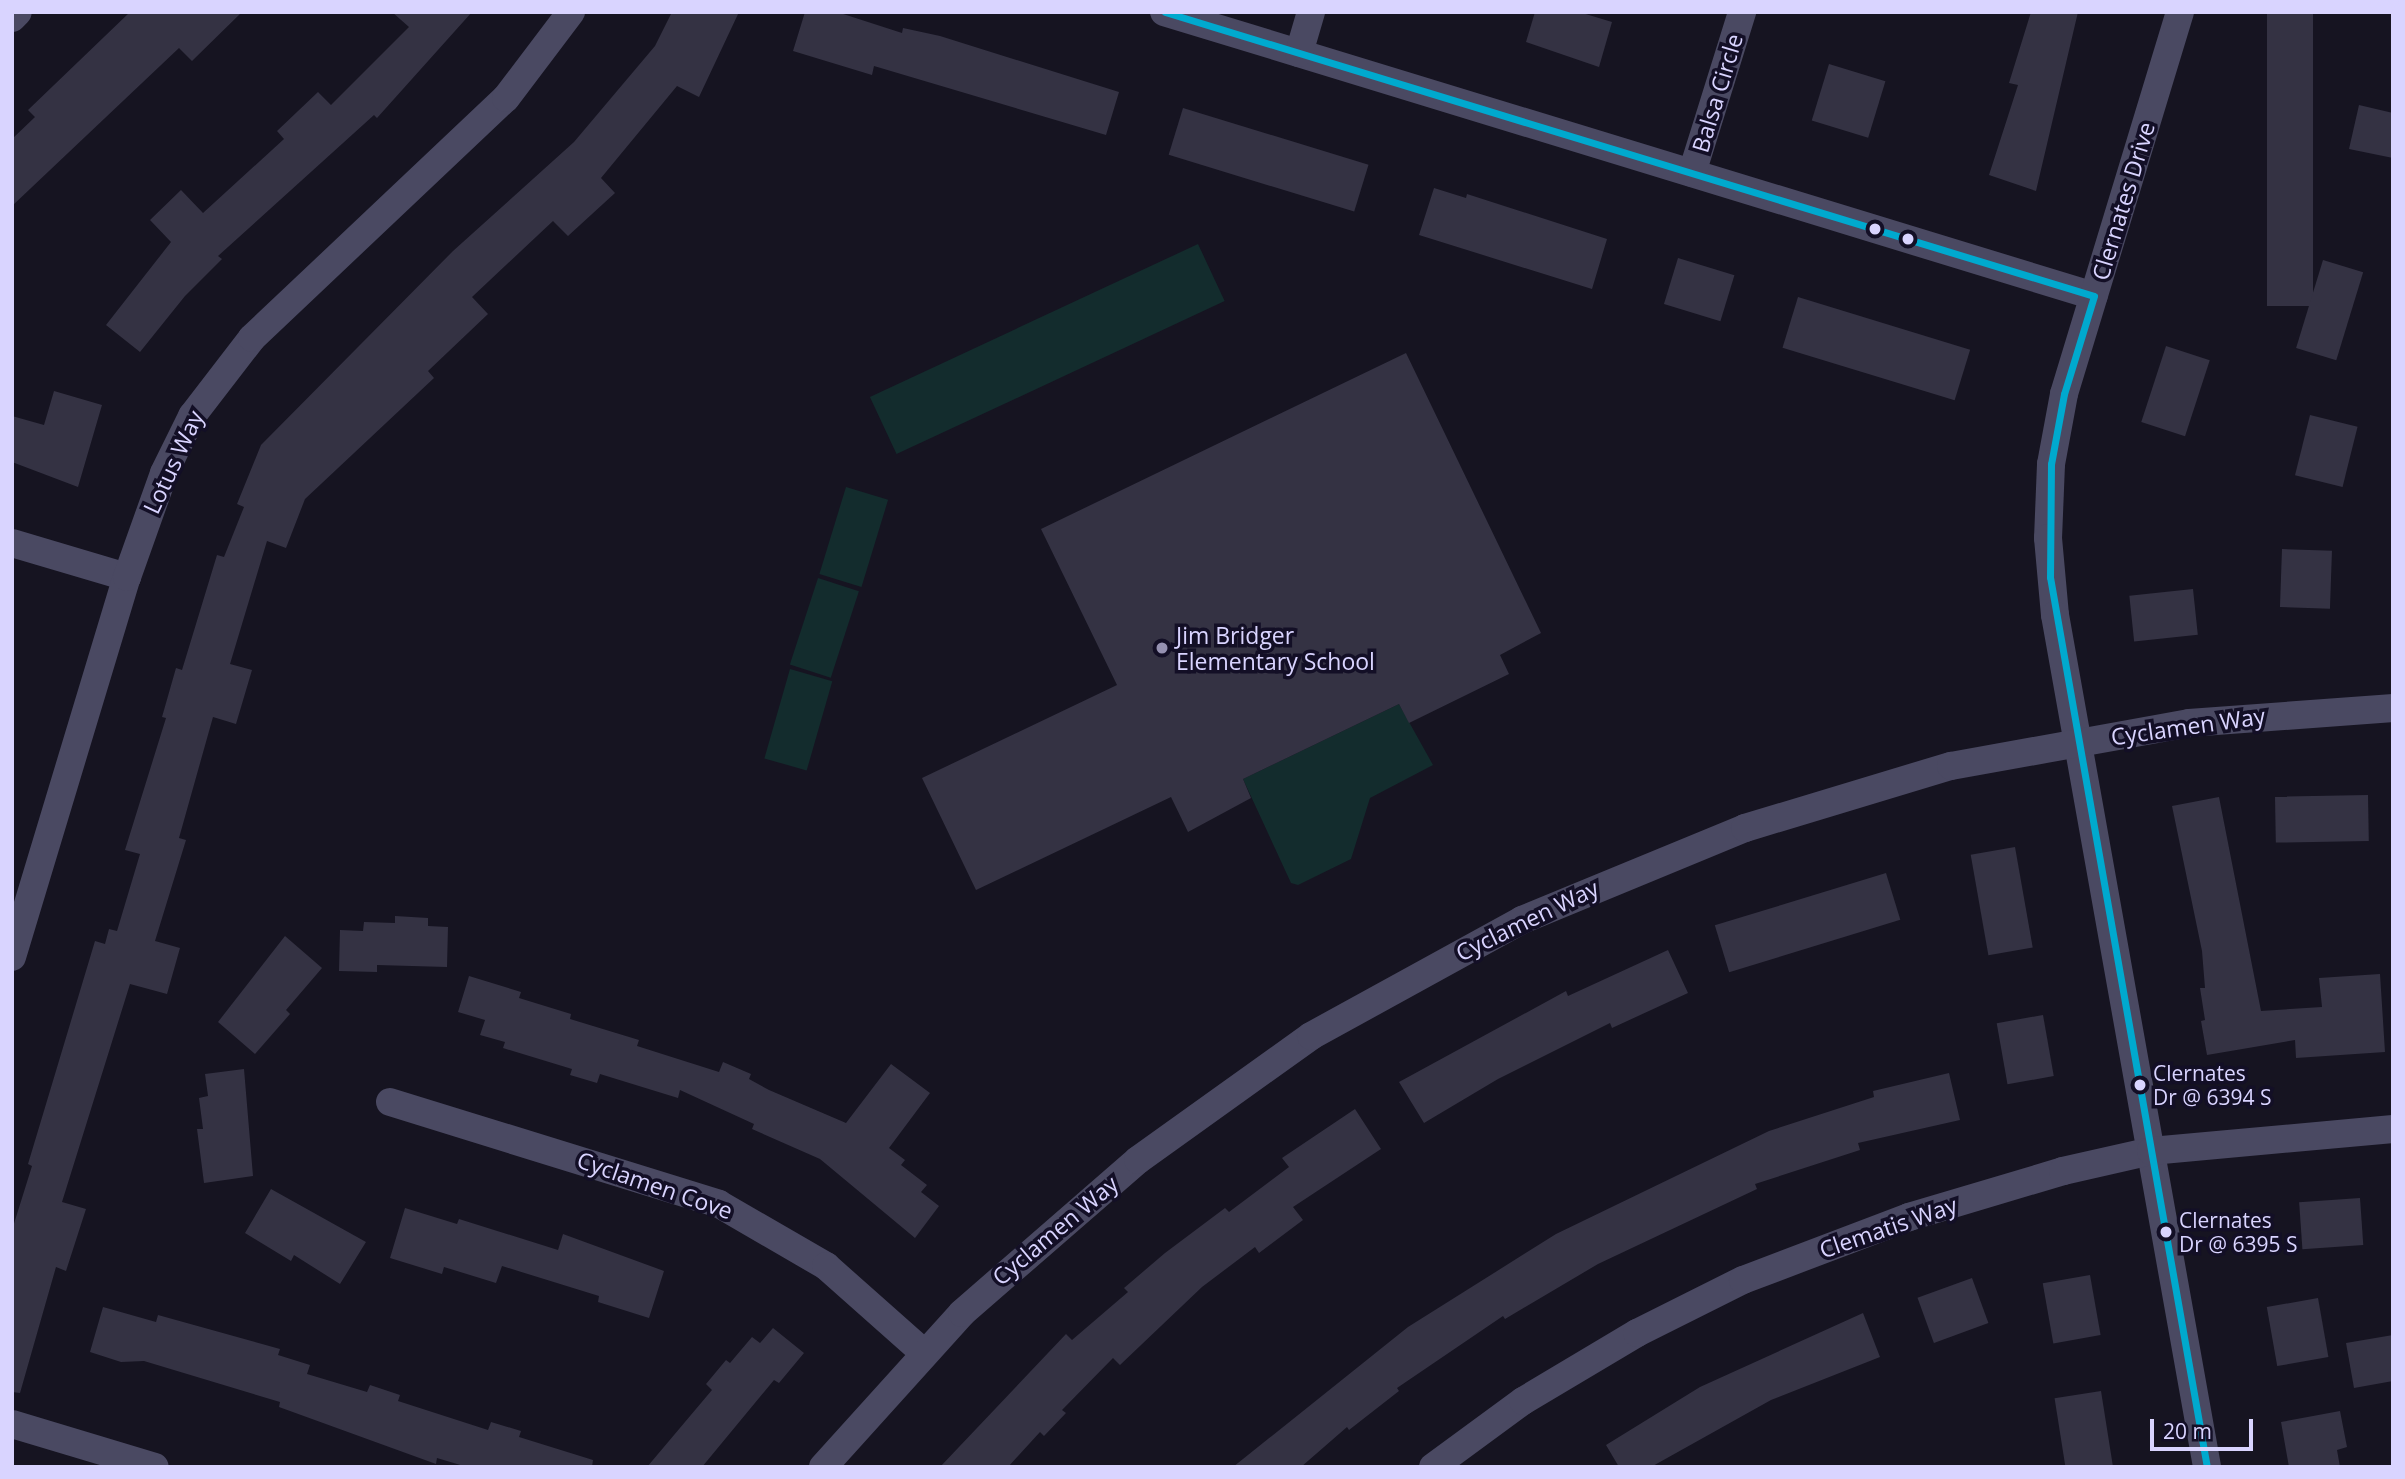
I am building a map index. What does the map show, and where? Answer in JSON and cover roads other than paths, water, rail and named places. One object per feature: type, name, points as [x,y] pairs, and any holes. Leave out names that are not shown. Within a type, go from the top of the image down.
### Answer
[{"type":"street","points":[[12,18],[18,12]]},
{"type":"street","name":"Lotus Way","points":[[12,957],[127,577],[176,445],[230,362],[506,98],[571,12]]},
{"type":"street","points":[[1164,12],[2094,296]]},
{"type":"street","points":[[1299,53],[1311,12]]},
{"type":"street","name":"Balsa Circle","points":[[1692,173],[1742,12]]},
{"type":"street","name":"Clernates Drive","points":[[2180,12],[2064,394],[2048,501],[2050,576],[2077,741],[2207,1467]]},
{"type":"street","points":[[12,543],[127,577]]},
{"type":"street","name":"Cyclamen Way","points":[[823,1467],[923,1352],[1042,1239],[1195,1117],[1311,1036],[1451,956],[1595,887],[1745,828],[1951,766],[2077,741],[2261,715],[2393,708]]},
{"type":"street","name":"Cyclamen Cove","points":[[390,1102],[719,1204],[826,1266],[923,1352]]},
{"type":"street","name":"Clematis Way","points":[[1433,1467],[1523,1401],[1637,1333],[1743,1280],[1909,1217],[2063,1171],[2151,1152],[2312,1133],[2393,1129]]},
{"type":"street","points":[[12,1424],[155,1467]]},
{"type":"place","name":"Jim Bridger Elementary School","points":[[1162,648]]},
{"type":"place","name":"Clernates Dr @ 6394 S","points":[[2140,1085]]},
{"type":"place","name":"Clernates Dr @ 6395 S","points":[[2166,1232]]}]
